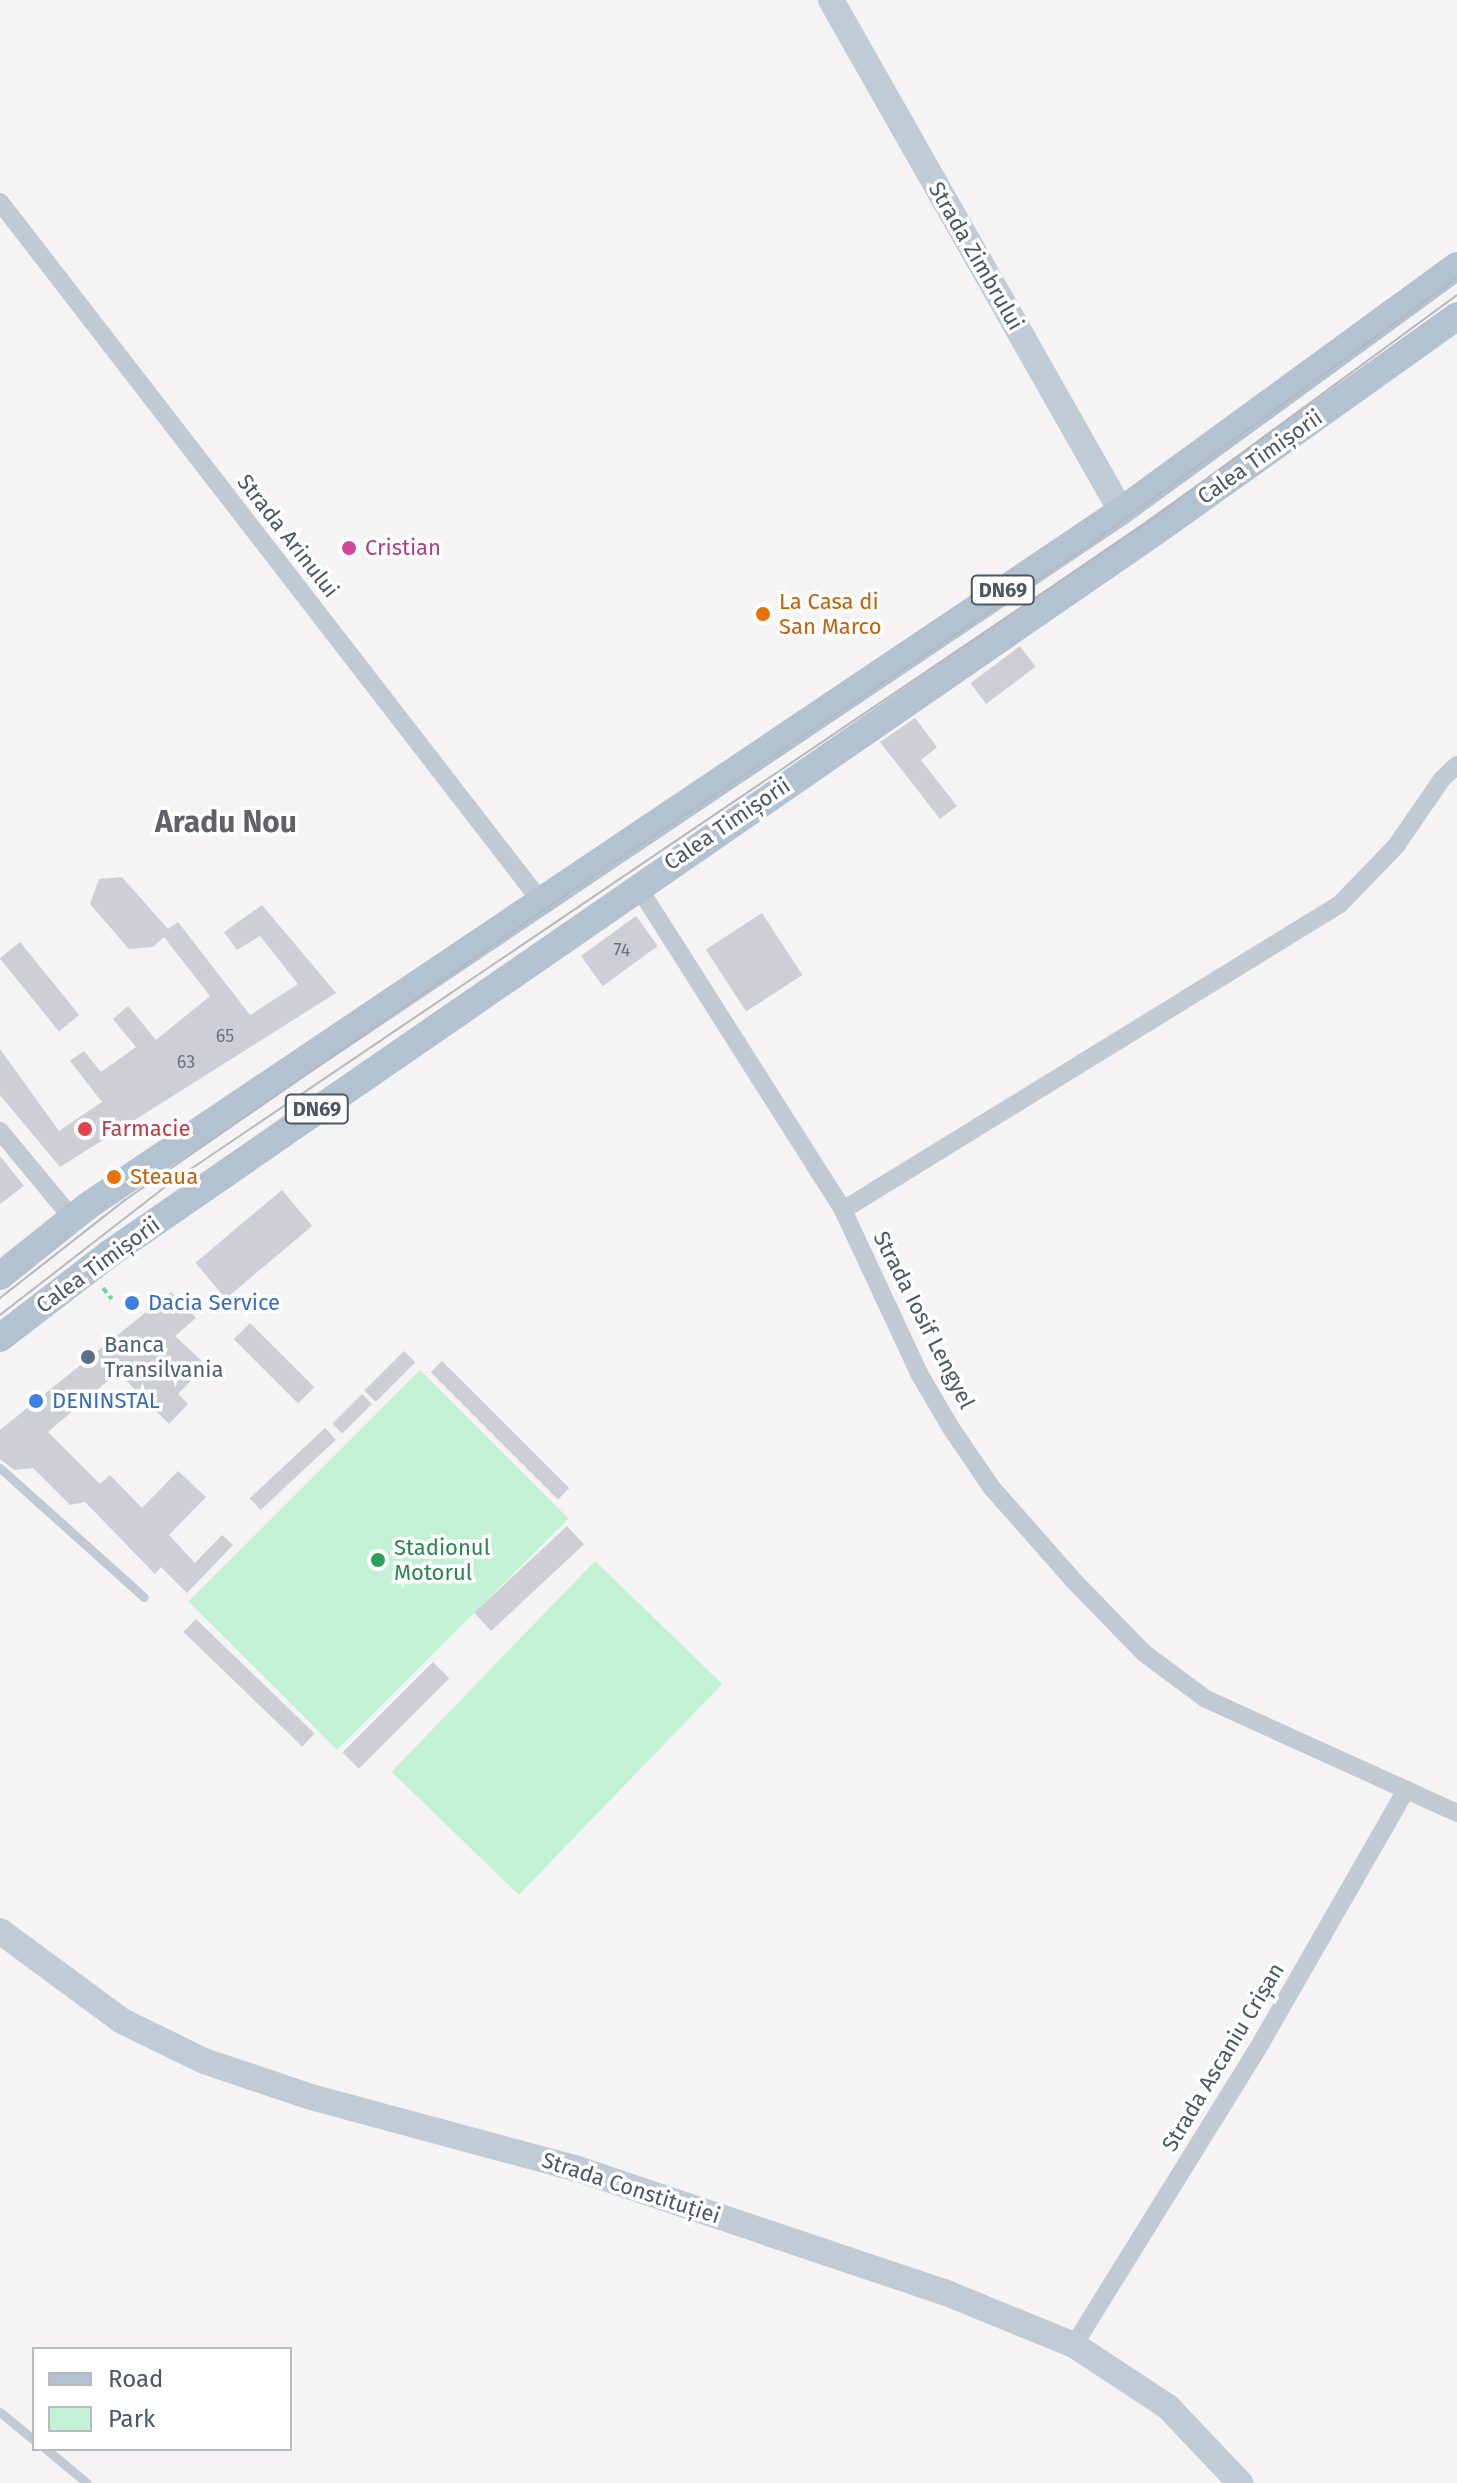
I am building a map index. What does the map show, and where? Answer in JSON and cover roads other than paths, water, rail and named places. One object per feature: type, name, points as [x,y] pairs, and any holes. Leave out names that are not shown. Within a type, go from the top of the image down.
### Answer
[{"type":"main road","name":"Calea Timișorii","points":[[0,1276],[72,1218],[539,899],[1121,511],[1457,266]]},
{"type":"main road","name":"Calea Timișorii","points":[[0,1338],[109,1254],[637,885],[1156,531],[1457,316]]},
{"type":"street","name":"Strada Zimbrului","points":[[831,0],[1121,511]]},
{"type":"street","name":"Strada Arinului","points":[[0,202],[539,899]]},
{"type":"street","points":[[843,1210],[1340,904],[1396,846],[1442,779],[1457,765]]},
{"type":"street","name":"Strada Iosif Lengyel","points":[[637,885],[783,1108],[843,1210],[951,1428],[992,1488],[1074,1581],[1144,1653],[1206,1699],[1457,1813]]},
{"type":"street","points":[[0,1131],[72,1218]]},
{"type":"street","name":"Strada Ascaniu Crișan","points":[[1074,2345],[1257,2050],[1406,1790]]},
{"type":"street","name":"Strada Constituției","points":[[0,1931],[122,2021],[204,2061],[311,2097],[575,2168],[944,2292],[1074,2345],[1168,2407],[1240,2483]]},
{"type":"lane","points":[[0,1468],[144,1597]]},
{"type":"lane","points":[[0,2412],[32,2438]]},
{"type":"lane","points":[[48,2451],[87,2483]]},
{"type":"tram line","points":[[0,1298],[125,1200],[596,874],[1085,548],[1457,278]]},
{"type":"tram line","points":[[0,1315],[173,1181],[1152,519],[1457,295]]},
{"type":"place","name":"Cristian","points":[[349,548]]},
{"type":"place","name":"La Casa di San Marco","points":[[763,614]]},
{"type":"place","name":"Farmacie","points":[[85,1129]]},
{"type":"place","name":"Steaua","points":[[114,1177]]},
{"type":"place","name":"Dacia Service","points":[[132,1303]]},
{"type":"place","name":"Banca Transilvania","points":[[88,1357]]},
{"type":"place","name":"DENINSTAL","points":[[36,1401]]},
{"type":"place","name":"Stadionul Motorul","points":[[378,1560]]},
{"type":"district","name":"Aradu Nou","points":[[226,822]]}]
